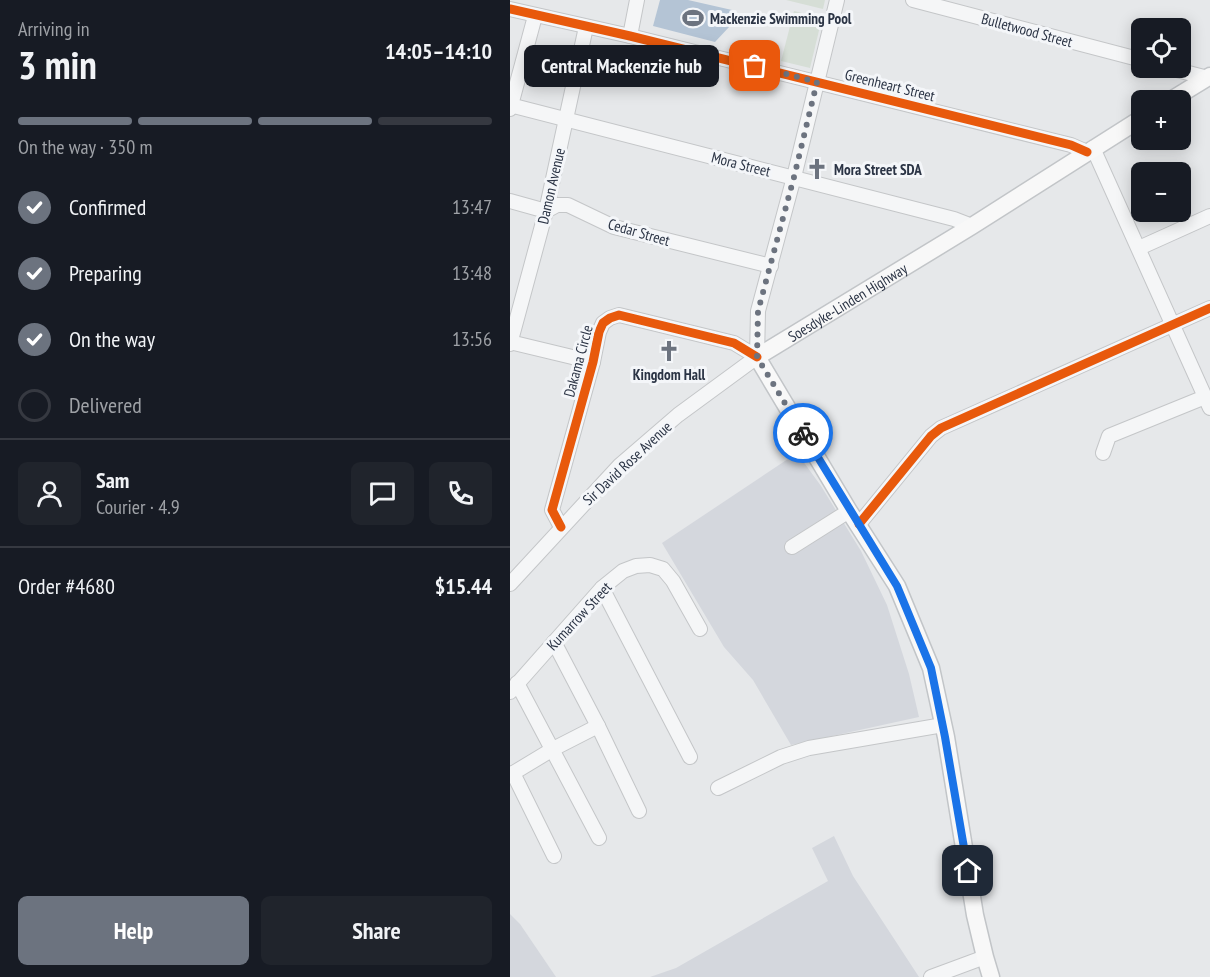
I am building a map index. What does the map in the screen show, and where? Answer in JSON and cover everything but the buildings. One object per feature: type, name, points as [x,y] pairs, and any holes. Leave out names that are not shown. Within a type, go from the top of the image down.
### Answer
[{"type":"main road","points":[[1188,90],[1209,77]]},
{"type":"main road","name":"Soesdyke-Linden Highway","points":[[757,357],[972,226],[1131,125]]},
{"type":"main road","points":[[757,357],[897,586],[931,668],[984,957],[991,977]]},
{"type":"street","points":[[630,36],[637,0]]},
{"type":"street","points":[[757,357],[758,311],[794,177],[837,0]]},
{"type":"street","name":"Bulletwood Street","points":[[913,0],[1131,57]]},
{"type":"street","name":"Greenheart Street","points":[[510,9],[630,36],[1090,150]]},
{"type":"street","points":[[510,106],[535,16]]},
{"type":"street","name":"Damon Avenue","points":[[510,343],[546,211],[586,27]]},
{"type":"street","points":[[1191,73],[1209,77]]},
{"type":"street","name":"Mora Street","points":[[510,106],[794,177],[954,219],[972,226]]},
{"type":"street","points":[[1090,150],[1139,248],[1208,403],[1109,436],[1103,453]]},
{"type":"street","name":"Cedar Street","points":[[510,201],[546,211],[557,205],[568,205],[614,227],[771,266]]},
{"type":"street","points":[[1139,248],[1210,216]]},
{"type":"street","points":[[792,547],[854,518],[941,428],[1210,308]]},
{"type":"street","name":"Dakama Circle","points":[[561,527],[552,510],[603,323],[619,315],[734,343],[757,357]]},
{"type":"street","points":[[510,343],[593,362]]},
{"type":"street","name":"Sir David Rose Avenue","points":[[510,584],[620,465],[678,415],[757,357]]},
{"type":"street","name":"Kumarrow Street","points":[[514,687],[602,588],[623,571],[636,566],[650,565],[663,569],[673,581],[700,629]]},
{"type":"street","points":[[602,588],[690,758]]},
{"type":"street","points":[[554,642],[639,811]]},
{"type":"street","points":[[514,687],[553,749],[600,838]]},
{"type":"street","points":[[718,788],[781,757],[808,748],[943,725]]},
{"type":"street","points":[[554,856],[511,774],[598,726]]},
{"type":"street","points":[[931,977],[984,957]]},
{"type":"shaded area","points":[[786,0],[825,0],[823,9]]},
{"type":"shaded area","points":[[794,11],[822,18],[810,68],[781,61]]},
{"type":"shaded area","points":[[797,453],[821,486],[861,551],[887,605],[909,674],[919,717],[791,745],[753,680],[724,647],[662,543]]},
{"type":"shaded area","points":[[834,836],[853,876],[919,977],[650,977],[676,968],[828,881],[812,848]]},
{"type":"shaded area","points":[[510,914],[520,924],[556,977],[510,977]]},
{"type":"water","name":"Mackenzie Swimming Pool","points":[[660,0],[688,0],[732,10],[730,26],[715,42],[653,26]]},
{"type":"cycle path","points":[[510,9],[630,36],[1071,145],[1087,152]]},
{"type":"cycle path","points":[[859,524],[931,436],[941,428],[1210,308]]},
{"type":"cycle path","points":[[561,527],[552,510],[603,323],[619,315],[734,343],[757,357]]},
{"type":"way so far","points":[[755,66],[817,82],[758,311],[757,357],[803,433]]},
{"type":"place","name":"Mackenzie Swimming Pool","points":[[693,18]]},
{"type":"place","name":"Central Mackenzie hub","points":[[755,66]]},
{"type":"place","name":"Mora Street SDA","points":[[817,169]]},
{"type":"place","name":"Kingdom Hall","points":[[669,351]]},
{"type":"route","points":[[803,433],[897,586],[931,668],[968,871]]}]
